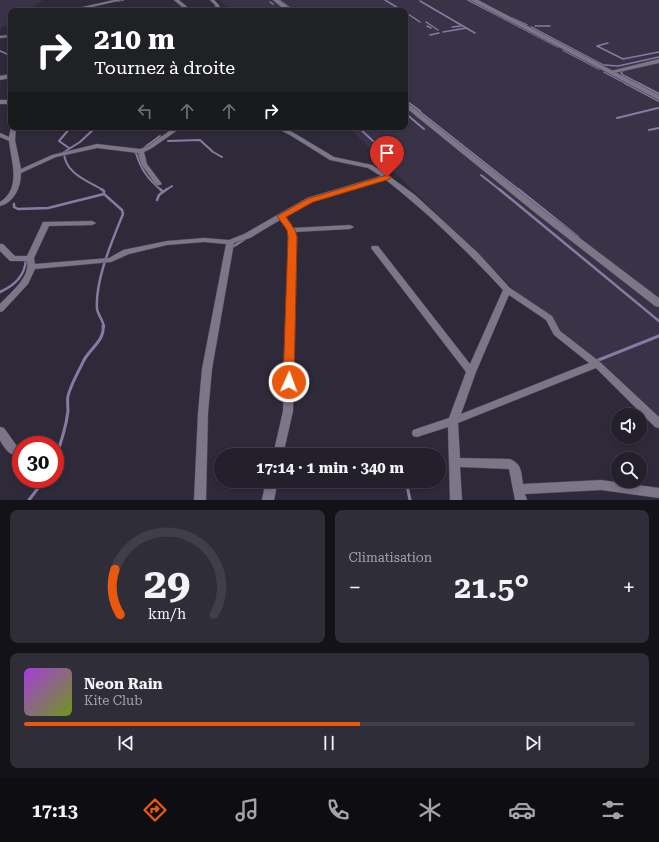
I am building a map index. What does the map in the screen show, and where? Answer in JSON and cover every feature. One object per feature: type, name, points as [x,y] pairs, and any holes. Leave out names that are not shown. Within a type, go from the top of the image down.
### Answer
[{"type":"main road","points":[[473,0],[659,98]]},
{"type":"street","points":[[81,8],[120,0]]},
{"type":"street","points":[[176,0],[186,8]]},
{"type":"street","points":[[212,0],[217,5],[218,8]]},
{"type":"street","points":[[276,0],[286,8]]},
{"type":"street","points":[[610,72],[659,61]]},
{"type":"street","points":[[408,105],[541,213],[659,303]]},
{"type":"street","points":[[0,204],[9,197],[18,181],[19,172],[14,155],[12,140],[13,130]]},
{"type":"street","points":[[19,172],[61,154],[96,146],[140,151],[150,147],[171,130]]},
{"type":"street","points":[[283,130],[332,158],[370,166],[387,177],[412,197],[475,255],[508,290],[550,318],[557,333],[597,364],[659,424]]},
{"type":"street","points":[[0,135],[12,140]]},
{"type":"street","points":[[140,151],[144,164],[158,184]]},
{"type":"street","points":[[0,246],[13,259],[31,262],[111,260],[126,252],[167,243],[204,240],[230,242],[247,236],[310,200],[387,177]]},
{"type":"street","points":[[280,448],[288,411],[293,237],[291,230],[281,216]]},
{"type":"street","points":[[0,309],[25,282],[31,262],[47,223],[92,223]]},
{"type":"street","points":[[291,230],[350,227]]},
{"type":"street","points":[[200,500],[203,413],[207,369],[230,242]]},
{"type":"street","points":[[375,248],[471,372]]},
{"type":"street","points":[[456,500],[453,421],[471,372],[508,290]]},
{"type":"street","points":[[0,299],[10,298]]},
{"type":"street","points":[[417,432],[453,421],[597,364]]},
{"type":"street","points":[[0,431],[12,448]]},
{"type":"street","points":[[455,462],[510,464],[514,466],[520,494],[600,485],[659,492]]},
{"type":"street","points":[[268,500],[271,488]]},
{"type":"shaded area","points":[[0,0],[43,0],[31,8],[8,8],[8,24],[0,29]]},
{"type":"shaded area","points":[[219,0],[659,0],[659,431],[647,419],[647,408],[635,408],[351,130],[408,130],[408,8],[228,8]]},
{"type":"waterway","points":[[118,1],[123,0]]},
{"type":"waterway","points":[[279,0],[290,8]]},
{"type":"waterway","points":[[385,0],[398,8]]},
{"type":"waterway","points":[[468,0],[558,47]]},
{"type":"waterway","points":[[420,1],[475,33]]},
{"type":"waterway","points":[[408,14],[420,22]]},
{"type":"waterway","points":[[512,18],[527,25]]},
{"type":"waterway","points":[[426,22],[438,30]]},
{"type":"waterway","points":[[427,26],[431,28]]},
{"type":"waterway","points":[[452,27],[461,26]]},
{"type":"waterway","points":[[535,26],[550,26]]},
{"type":"waterway","points":[[531,27],[603,65]]},
{"type":"waterway","points":[[443,32],[466,28]]},
{"type":"waterway","points":[[430,35],[439,33]]},
{"type":"waterway","points":[[608,43],[597,46],[623,59],[659,52]]},
{"type":"waterway","points":[[563,50],[599,69]]},
{"type":"waterway","points":[[0,51],[8,55]]},
{"type":"waterway","points":[[604,65],[618,66],[659,57]]},
{"type":"waterway","points":[[624,70],[621,73],[623,75],[640,84]]},
{"type":"waterway","points":[[604,72],[627,84]]},
{"type":"waterway","points":[[625,83],[659,101]]},
{"type":"waterway","points":[[638,83],[659,94]]},
{"type":"waterway","points":[[408,102],[420,111]]},
{"type":"waterway","points":[[617,118],[658,108]]},
{"type":"waterway","points":[[420,112],[519,190]]},
{"type":"waterway","points":[[408,116],[424,129]]},
{"type":"waterway","points":[[649,130],[659,128]]},
{"type":"waterway","points":[[68,130],[59,141],[69,148]]},
{"type":"waterway","points":[[93,130],[80,142],[64,152],[65,159],[68,166],[78,176],[103,190]]},
{"type":"waterway","points":[[361,130],[373,141]]},
{"type":"waterway","points":[[145,147],[160,136]]},
{"type":"waterway","points":[[168,141],[200,140],[213,152],[222,157]]},
{"type":"waterway","points":[[134,152],[136,153],[146,174],[161,190]]},
{"type":"waterway","points":[[481,175],[500,190]]},
{"type":"waterway","points":[[166,190],[172,186]]},
{"type":"waterway","points":[[101,189],[104,191],[104,194]]},
{"type":"waterway","points":[[163,192],[167,189]]},
{"type":"waterway","points":[[499,189],[659,321]]},
{"type":"waterway","points":[[518,189],[578,237]]},
{"type":"waterway","points":[[157,200],[159,195],[163,192]]},
{"type":"waterway","points":[[14,204],[14,207],[18,209],[48,208],[104,194]]},
{"type":"waterway","points":[[104,194],[122,210],[123,214],[101,273],[97,298],[97,309],[104,327]]},
{"type":"waterway","points":[[231,248],[245,239]]},
{"type":"waterway","points":[[0,292],[15,283],[24,270],[26,259]]},
{"type":"waterway","points":[[62,436],[68,411],[69,392],[85,358],[99,341],[103,331],[103,326]]},
{"type":"waterway","points":[[596,361],[659,336]]},
{"type":"waterway","points":[[29,500],[38,488]]},
{"type":"waterway","points":[[407,488],[410,500]]},
{"type":"route","points":[[289,382],[293,237],[291,230],[281,216],[310,200],[387,177]]}]
